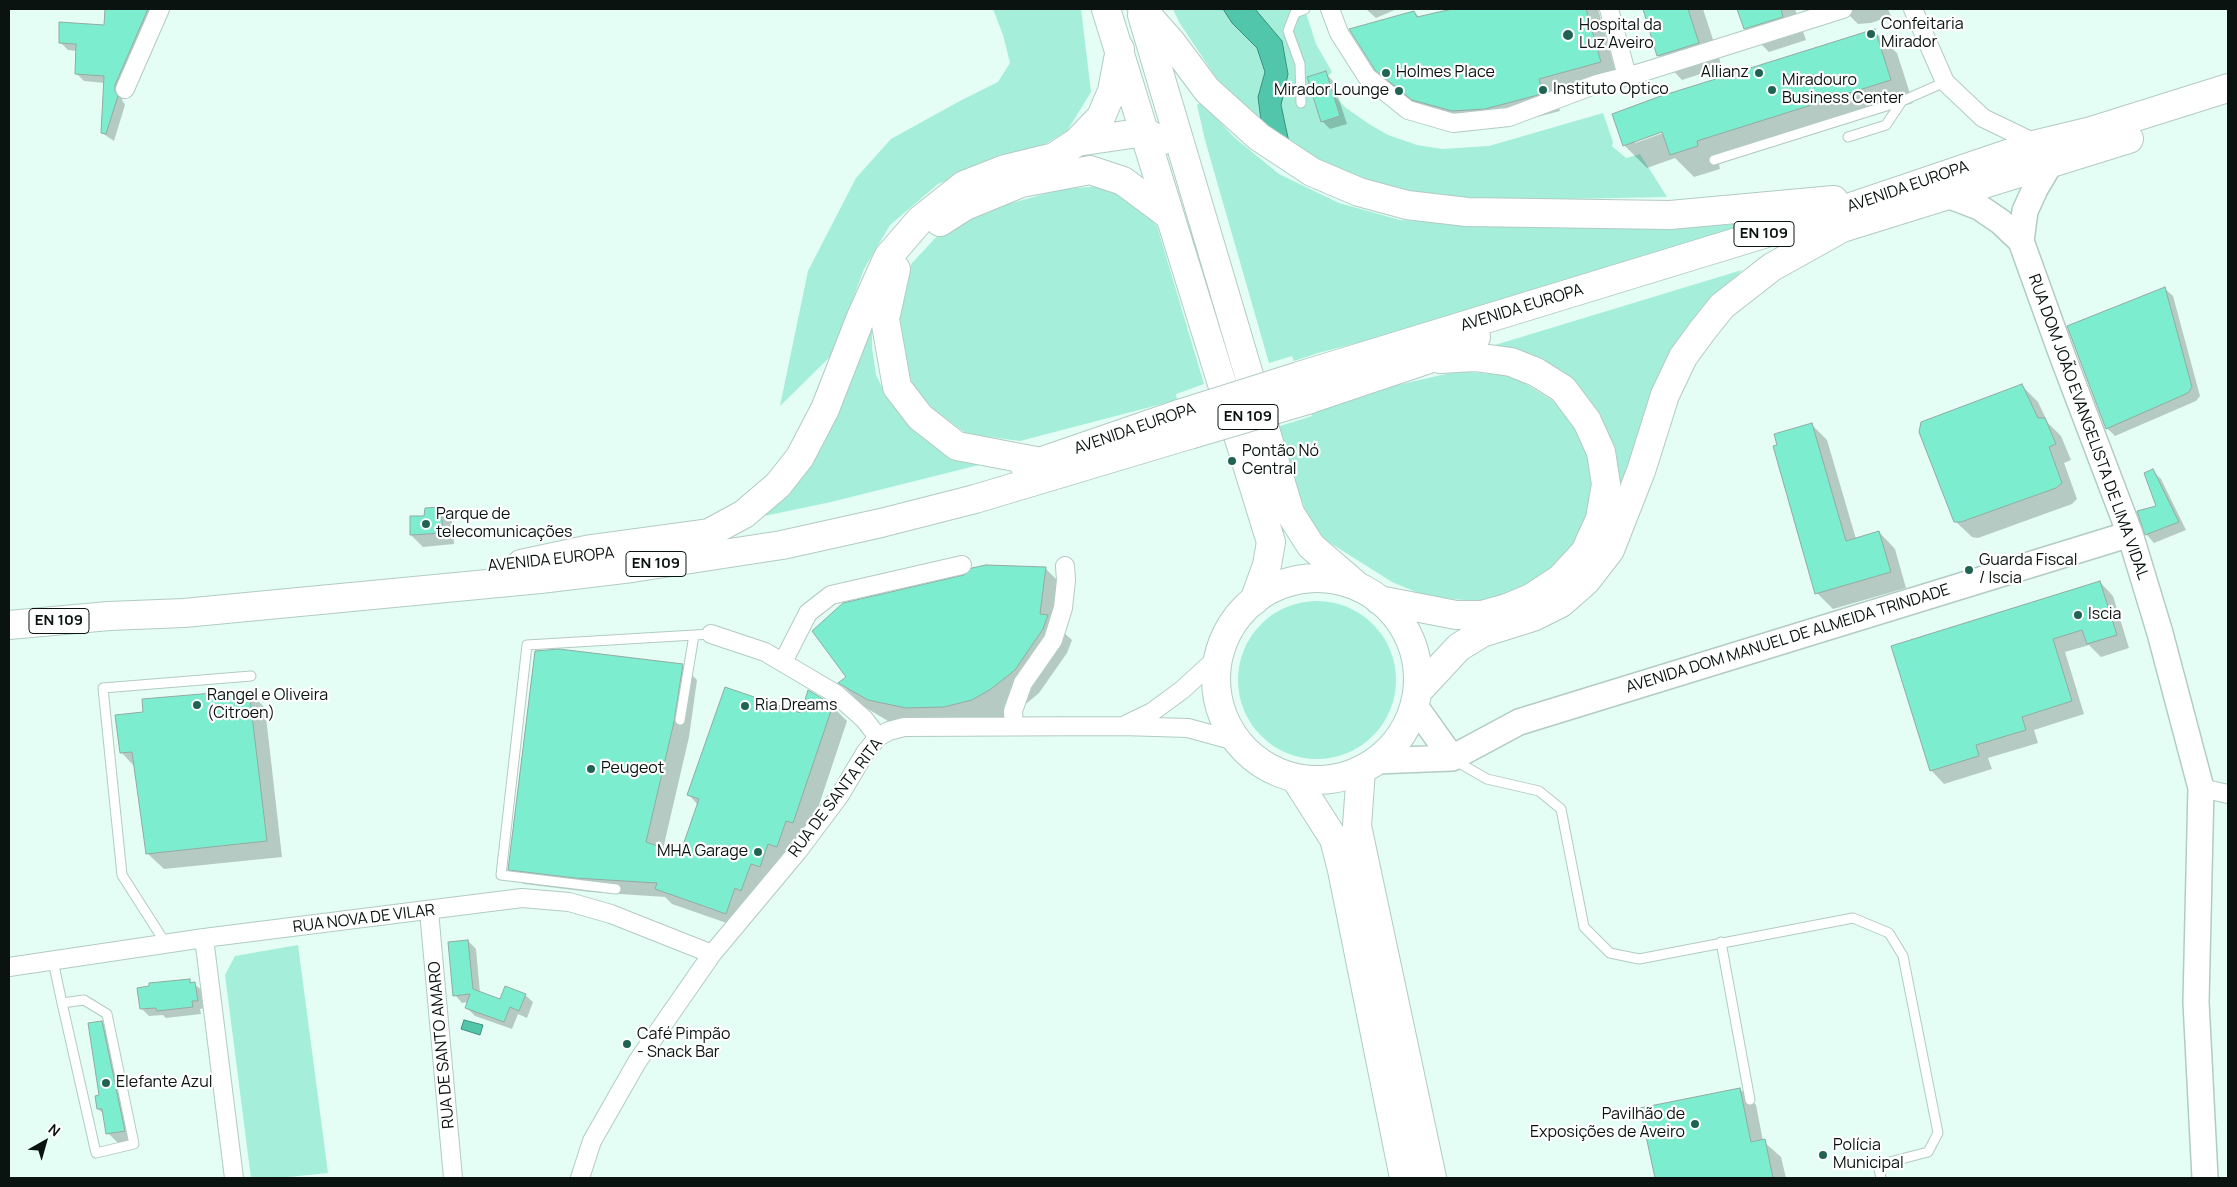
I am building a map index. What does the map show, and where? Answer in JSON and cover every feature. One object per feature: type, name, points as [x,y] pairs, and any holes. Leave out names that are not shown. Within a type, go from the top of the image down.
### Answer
[{"type":"main road","points":[[1106,9],[1120,49],[1271,542],[1267,565],[1254,600]]},
{"type":"main road","points":[[1141,9],[1290,513],[1311,546],[1370,594],[1395,616],[1408,635],[1415,657],[1418,679],[1416,699],[1408,724],[1394,745],[1369,766],[1340,778],[1318,780],[1295,778],[1274,770],[1254,759],[1226,724],[1219,702],[1216,680],[1218,657],[1226,636],[1238,617],[1254,600],[1273,588],[1294,581],[1316,578],[1339,581],[1370,594],[1456,614],[1482,614],[1507,608],[1531,598],[1560,579],[1585,552],[1600,519],[1606,484],[1601,452],[1587,422],[1563,389],[1536,372],[1511,362],[1475,356],[1429,359]]},
{"type":"main road","points":[[1141,9],[1172,42],[1207,90],[1259,137],[1312,172],[1359,192],[1406,205],[1467,212],[1670,215],[1880,195]]},
{"type":"main road","points":[[521,564],[591,549],[709,533],[744,514],[778,485],[800,457],[825,409],[861,317],[888,257],[920,220],[964,185],[1005,169],[1054,157],[1077,142],[1101,117],[1112,91],[1120,49]]},
{"type":"main road","name":"AVENIDA EUROPA","points":[[1303,388],[1429,359],[1478,336],[1578,309],[1950,196],[2091,131],[2228,88]]},
{"type":"main road","name":"AVENIDA EUROPA","points":[[9,625],[109,616],[184,613],[540,579],[632,568],[782,545],[881,523],[974,499],[1186,424],[1303,388],[1842,210],[1880,195],[2228,107]]},
{"type":"main road","points":[[1077,142],[1145,132],[1164,142],[1192,185]]},
{"type":"main road","points":[[1041,462],[957,446],[920,417],[897,387],[885,319],[896,268],[922,234],[965,206],[1021,183],[1073,173],[1090,170],[1123,181],[1170,216]]},
{"type":"main road","points":[[1416,699],[1460,646],[1482,633],[1533,617],[1561,603],[1586,581],[1610,550],[1641,471],[1666,395],[1683,357],[1702,330],[1722,306],[1772,267],[1844,227]]},
{"type":"main road","name":"AVENIDA EUROPA","points":[[9,613],[597,557],[778,529],[968,485],[1041,462],[1186,424]]},
{"type":"main road","points":[[1369,766],[1357,826],[1432,1178]]},
{"type":"main road","points":[[1295,778],[1334,838],[1404,1178]]},
{"type":"street","points":[[125,89],[160,9]]},
{"type":"street","points":[[1330,9],[1339,33],[1367,77],[1408,110],[1453,123],[1510,117],[1596,84],[1843,9]]},
{"type":"street","points":[[1609,9],[1627,76]]},
{"type":"street","points":[[1913,9],[1945,82],[1983,118],[2044,153],[2035,189],[2025,211],[2021,241]]},
{"type":"street","points":[[1950,196],[1979,207],[2001,222],[2021,241]]},
{"type":"street","name":"RUA DOM JOÃO EVANGELISTA DE LIMA VIDAL","points":[[2021,241],[2130,534],[2160,633],[2201,788],[2196,1002],[2205,1178]]},
{"type":"street","name":"AVENIDA DOM MANUEL DE ALMEIDA TRINDADE","points":[[1369,766],[1452,758],[1519,722],[2130,534]]},
{"type":"street","points":[[783,662],[808,613],[831,595],[962,565]]},
{"type":"street","points":[[1014,726],[1013,711],[1023,683],[1053,640],[1063,608],[1066,580],[1065,566]]},
{"type":"street","points":[[702,634],[766,652],[836,694],[864,719],[878,737]]},
{"type":"street","name":"RUA DE SANTA RITA","points":[[1122,726],[1152,712],[1182,690],[1218,657]]},
{"type":"street","points":[[1416,699],[1452,758]]},
{"type":"street","name":"RUA DE SANTA RITA","points":[[580,1178],[592,1141],[637,1062],[712,954],[798,850],[840,795],[865,753],[878,737],[889,731],[904,727],[1122,726],[1188,728],[1239,742]]},
{"type":"street","points":[[2201,788],[2228,794]]},
{"type":"street","name":"RUA NOVA DE VILAR","points":[[9,967],[204,938],[522,898],[569,902],[612,914],[712,954]]},
{"type":"street","name":"RUA DE SANTO AMARO","points":[[429,911],[453,1178]]},
{"type":"street","points":[[204,938],[234,1178]]},
{"type":"lane","points":[[1301,103],[1300,64],[1288,31],[1295,13],[1304,9]]},
{"type":"lane","points":[[1714,160],[1902,101],[1945,82]]},
{"type":"lane","points":[[1848,137],[1886,125],[1902,101]]},
{"type":"lane","points":[[616,889],[501,875],[527,644],[702,634],[680,720]]},
{"type":"lane","points":[[166,944],[122,875],[102,688],[251,676]]},
{"type":"lane","points":[[1452,758],[1487,779],[1539,791],[1561,809],[1584,927],[1610,953],[1639,959],[1853,918],[1889,933],[1903,956],[1938,1133],[1928,1152],[1878,1165],[1881,1178]]},
{"type":"lane","points":[[1721,942],[1750,1100]]},
{"type":"lane","points":[[53,961],[62,1003],[96,1153],[134,1144],[107,1014],[84,1000],[62,1003]]},
{"type":"shaded area","points":[[993,9],[1081,9],[1091,92],[1067,131],[1042,146],[969,171],[938,184],[890,225],[864,269],[832,355],[780,406],[808,271],[856,178],[891,139],[998,82],[1010,63],[1003,35]]},
{"type":"shaded area","points":[[1173,9],[1295,9],[1306,13],[1316,44],[1332,72],[1323,81],[1328,90],[1346,108],[1369,124],[1388,135],[1417,145],[1442,149],[1489,146],[1603,113],[1613,142],[1612,146],[1626,158],[1640,154],[1667,197],[1515,200],[1424,197],[1316,165],[1217,90],[1215,76],[1179,22]]},
{"type":"shaded area","points":[[1223,9],[1255,9],[1282,41],[1288,74],[1281,105],[1290,147],[1262,128],[1258,97],[1265,72],[1257,48],[1232,23]]},
{"type":"shaded area","points":[[1201,102],[1235,138],[1279,174],[1339,203],[1400,220],[1487,224],[1767,219],[1418,327],[1294,361],[1292,356],[1269,363],[1205,140],[1197,105]]},
{"type":"shaded area","points":[[1102,186],[1134,202],[1157,226],[1204,384],[1176,394],[1177,400],[1020,441],[967,434],[934,410],[914,387],[901,355],[895,321],[898,292],[912,263],[941,232],[976,213],[1062,189]]},
{"type":"shaded area","points":[[1742,270],[1694,322],[1615,516],[1606,435],[1495,345]]},
{"type":"shaded area","points":[[872,310],[872,348],[876,375],[887,397],[907,422],[928,441],[947,453],[979,465],[831,502],[755,518]]},
{"type":"shaded area","points":[[1459,371],[1513,376],[1555,402],[1586,438],[1593,473],[1591,507],[1576,542],[1544,575],[1518,591],[1477,601],[1428,597],[1392,582],[1324,539],[1306,513],[1277,427],[1312,416],[1310,410],[1380,389]]},
{"type":"shaded area","points":[[1325,601],[1340,604],[1354,610],[1373,624],[1383,636],[1393,657],[1396,680],[1393,703],[1383,724],[1373,736],[1361,746],[1340,756],[1325,759],[1309,759],[1294,756],[1273,746],[1251,724],[1239,695],[1238,672],[1241,657],[1251,636],[1273,614],[1302,602]]},
{"type":"shaded area","points":[[298,945],[328,1173],[279,1178],[251,1178],[225,975],[235,956]]},
{"type":"shaded area","points":[[464,1020],[483,1025],[480,1035],[461,1029]]},
{"type":"building","points":[[105,9],[148,9],[115,85],[115,91],[118,96],[106,134],[101,133],[104,76],[75,74],[76,44],[59,43],[59,22],[104,25]]},
{"type":"building","points":[[1452,9],[1586,9],[1601,62],[1539,79],[1543,93],[1538,95],[1485,109],[1452,111],[1412,100],[1375,70],[1349,29],[1414,11],[1417,17]]},
{"type":"building","points":[[1643,9],[1688,9],[1699,43],[1657,56]]},
{"type":"building","points":[[1737,9],[1781,9],[1783,17],[1744,29]]},
{"type":"building","name":"Miradouro Business Center","points":[[1875,29],[1891,80],[1697,141],[1698,146],[1670,155],[1662,132],[1623,146],[1612,114],[1658,97]]},
{"type":"building","points":[[1326,71],[1340,116],[1321,122],[1307,77]]},
{"type":"building","points":[[2165,287],[2192,387],[2188,393],[2106,429],[2067,326]]},
{"type":"building","points":[[2022,384],[2038,418],[2045,418],[2056,444],[2049,447],[2062,483],[2056,488],[1961,522],[1954,522],[1919,432],[1921,422]]},
{"type":"building","points":[[1812,423],[1846,541],[1879,531],[1891,572],[1815,594],[1773,446],[1777,445],[1774,434]]},
{"type":"building","points":[[2153,469],[2179,522],[2145,535],[2137,511],[2156,506],[2144,473]]},
{"type":"building","name":"Parque de telecomunicações","points":[[441,507],[443,533],[410,535],[410,516],[424,516],[425,508]]},
{"type":"building","points":[[986,565],[1046,567],[1040,614],[1048,615],[1043,629],[1015,670],[991,689],[972,700],[944,707],[906,708],[868,700],[838,683],[846,677],[812,631],[843,603],[964,575],[972,568]]},
{"type":"building","points":[[2100,581],[2117,635],[2087,644],[2082,630],[2053,639],[2072,701],[2022,717],[2026,730],[1976,745],[1979,756],[1930,771],[1891,646]]},
{"type":"building","points":[[559,649],[683,664],[674,722],[646,842],[680,854],[699,799],[687,795],[725,687],[801,713],[808,690],[833,705],[793,823],[786,821],[777,847],[768,844],[760,867],[751,864],[741,891],[735,888],[726,914],[655,889],[657,883],[575,878],[508,870],[535,651]]},
{"type":"building","points":[[249,690],[267,841],[146,854],[132,752],[120,753],[115,715],[143,712],[142,699]]},
{"type":"building","points":[[468,940],[473,989],[500,999],[505,986],[526,994],[519,1011],[510,1007],[504,1022],[465,1008],[470,994],[453,996],[448,942]]},
{"type":"building","points":[[190,979],[190,983],[195,982],[198,1001],[192,1001],[193,1007],[157,1011],[156,1008],[140,1009],[137,988],[149,986],[149,983]]},
{"type":"building","name":"Elefante Azul","points":[[102,1021],[125,1131],[106,1134],[102,1109],[97,1109],[95,1096],[99,1095],[88,1023]]},
{"type":"building","name":"Pavilhão de Exposições de Aveiro","points":[[1740,1088],[1751,1142],[1765,1139],[1773,1178],[1655,1178],[1640,1108]]},
{"type":"place","name":"Confeitaria Mirador","points":[[1871,34]]},
{"type":"place","name":"Hospital da Luz Aveiro","points":[[1568,35]]},
{"type":"place","name":"Holmes Place","points":[[1386,73]]},
{"type":"place","name":"Allianz","points":[[1759,73]]},
{"type":"place","name":"Instituto Optico","points":[[1543,90]]},
{"type":"place","name":"Miradouro Business Center","points":[[1772,90]]},
{"type":"place","name":"Mirador Lounge","points":[[1399,91]]},
{"type":"place","name":"Pontão Nó Central","points":[[1232,461]]},
{"type":"place","name":"Parque de telecomunicações","points":[[426,524]]},
{"type":"place","name":"Guarda Fiscal / Iscia","points":[[1969,570]]},
{"type":"place","name":"Iscia","points":[[2078,615]]},
{"type":"place","name":"Rangel e Oliveira (Citroen)","points":[[197,705]]},
{"type":"place","name":"Ria Dreams","points":[[745,706]]},
{"type":"place","name":"Peugeot","points":[[591,769]]},
{"type":"place","name":"MHA Garage","points":[[758,852]]},
{"type":"place","name":"Café Pimpão - Snack Bar","points":[[627,1044]]},
{"type":"place","name":"Elefante Azul","points":[[106,1083]]},
{"type":"place","name":"Pavilhão de Exposições de Aveiro","points":[[1695,1124]]},
{"type":"place","name":"Polícia Municipal","points":[[1823,1155]]}]
